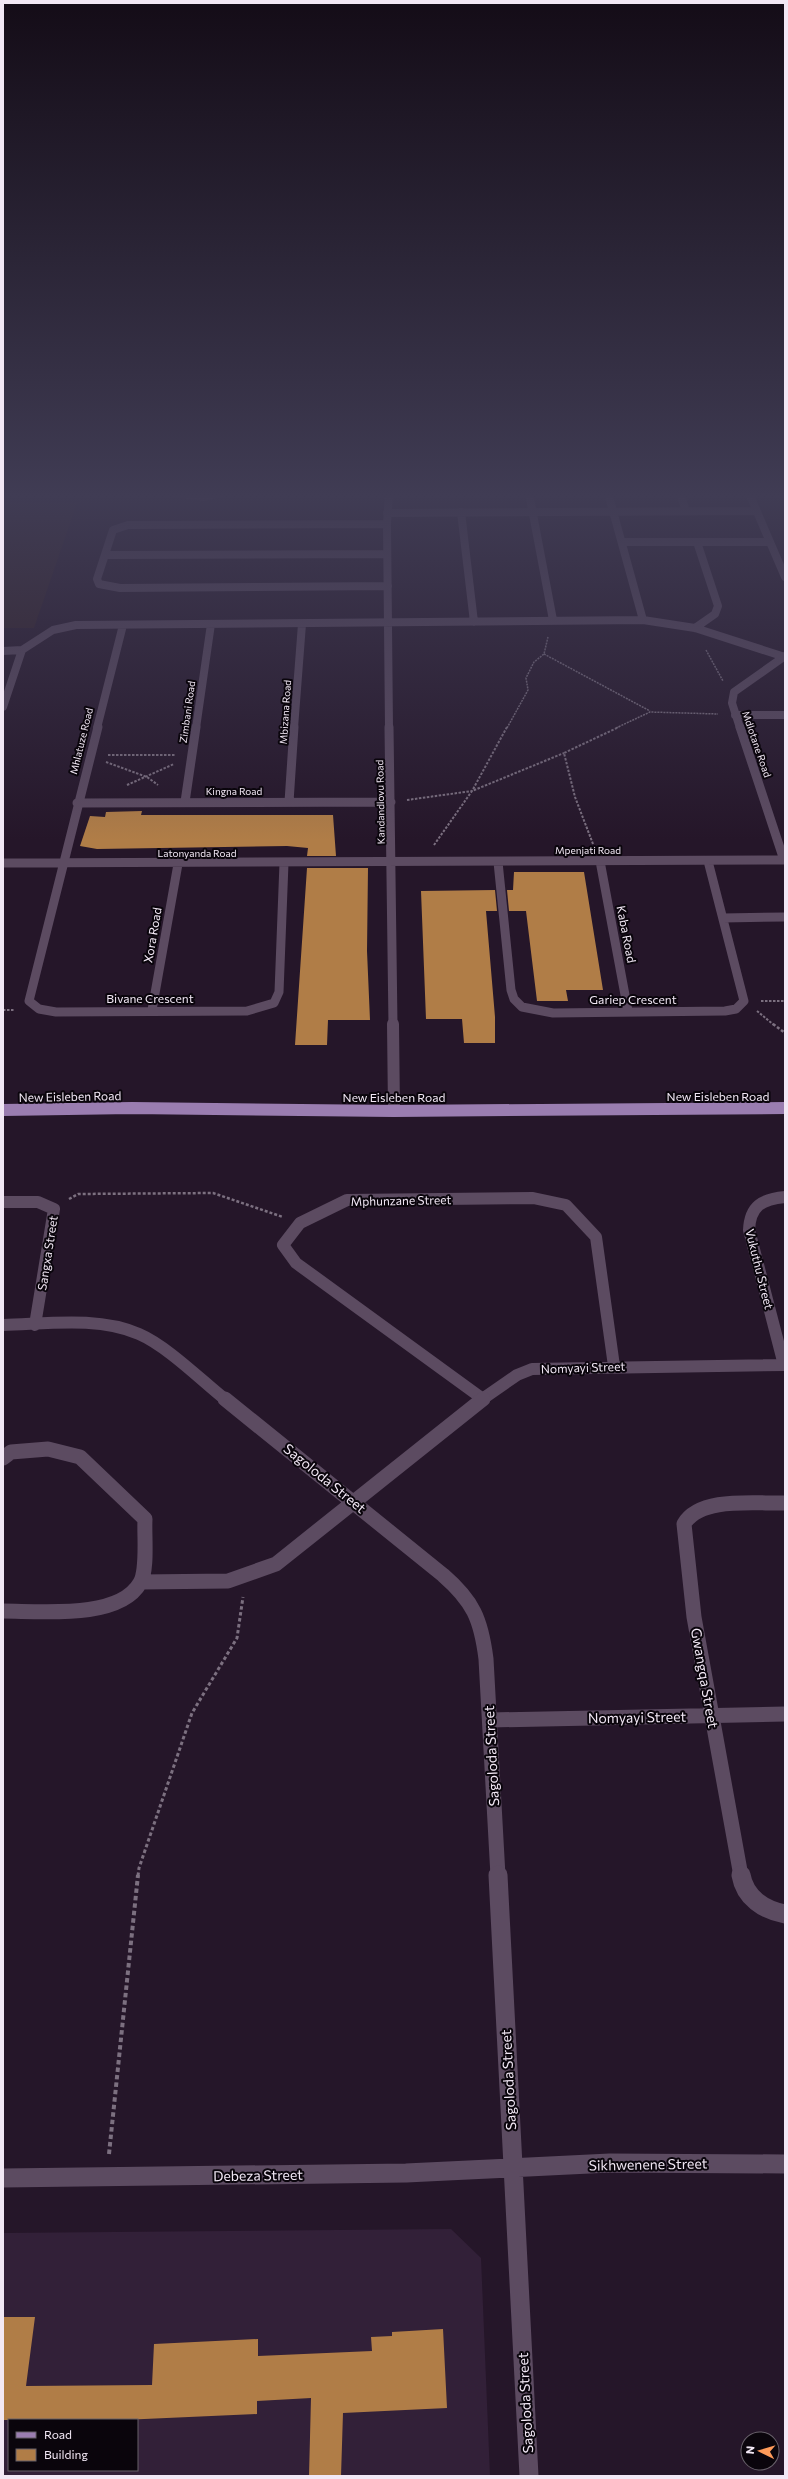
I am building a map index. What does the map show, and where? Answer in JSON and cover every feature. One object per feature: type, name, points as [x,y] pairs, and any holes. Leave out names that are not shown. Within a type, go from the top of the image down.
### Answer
[{"type":"main road","name":"New Eisleben Road","points":[[3,1110],[132,1108],[394,1111],[785,1108]]},
{"type":"street","name":"Kandandlovu Road","points":[[388,609],[394,1111]]},
{"type":"street","points":[[472,609],[474,622]]},
{"type":"street","points":[[551,609],[553,620]]},
{"type":"street","points":[[640,609],[643,620]]},
{"type":"street","points":[[695,628],[715,614],[717,609]]},
{"type":"street","points":[[3,708],[22,650],[40,636],[67,626],[643,620],[695,628],[785,657]]},
{"type":"street","name":"Zimbani Road","points":[[185,802],[211,624]]},
{"type":"street","name":"Mbizana Road","points":[[289,802],[302,624]]},
{"type":"street","name":"Mhlatuze Road","points":[[62,864],[123,625]]},
{"type":"street","points":[[3,651],[22,650]]},
{"type":"street","points":[[732,697],[739,687],[785,657]]},
{"type":"street","name":"Mdlotane Road","points":[[732,697],[735,715],[784,860]]},
{"type":"street","points":[[735,715],[785,715]]},
{"type":"street","name":"Kingna Road","points":[[77,803],[391,802]]},
{"type":"street","name":"Mpenjati Road","points":[[391,863],[784,860]]},
{"type":"street","name":"Kaba Road","points":[[600,861],[628,1012]]},
{"type":"street","points":[[708,861],[744,1001]]},
{"type":"street","name":"Gariep Crescent","points":[[498,862],[514,999],[522,1007],[542,1011],[725,1012],[736,1009],[744,1001]]},
{"type":"street","name":"Bivane Crescent","points":[[62,864],[29,1001],[32,1005],[47,1011],[247,1011],[274,1003],[279,992],[284,863]]},
{"type":"street","name":"Latonyanda Road","points":[[3,864],[391,863]]},
{"type":"street","name":"Xora Road","points":[[152,1010],[178,864]]},
{"type":"street","points":[[723,918],[785,917]]},
{"type":"street","name":"Vukuthu Street","points":[[784,1365],[748,1230],[748,1216],[754,1207],[763,1201],[785,1197]]},
{"type":"street","name":"Mphunzane Street","points":[[483,1399],[296,1263],[283,1245],[300,1223],[346,1200],[534,1198],[566,1205],[596,1237],[614,1366]]},
{"type":"street","name":"Sangxa Street","points":[[3,1202],[38,1202],[54,1209],[35,1325]]},
{"type":"street","name":"Sagoloda Street","points":[[3,1325],[89,1324],[137,1332],[165,1350],[355,1503],[443,1575],[470,1601],[483,1631],[490,1720],[529,2476]]},
{"type":"street","name":"Nomyayi Street","points":[[141,1582],[228,1581],[276,1564],[355,1503],[483,1399],[517,1375],[532,1370],[614,1366],[784,1365]]},
{"type":"street","points":[[3,1458],[11,1452],[48,1449],[80,1457],[145,1519],[141,1582],[130,1596],[98,1609],[3,1611]]},
{"type":"street","name":"Gwangqa Street","points":[[785,1503],[708,1505],[689,1515],[684,1524],[693,1610],[742,1882],[754,1902],[772,1912],[785,1914]]},
{"type":"street","name":"Nomyayi Street","points":[[490,1720],[785,1714]]},
{"type":"street","name":"Sikhwenene Street","points":[[512,2168],[610,2163],[785,2164]]},
{"type":"street","name":"Debeza Street","points":[[3,2178],[398,2173],[512,2168]]},
{"type":"path","points":[[422,863],[472,791],[528,690],[526,678],[534,662],[544,654],[553,620]]},
{"type":"path","points":[[695,628],[732,697]]},
{"type":"path","points":[[544,654],[650,712],[735,715]]},
{"type":"path","points":[[391,802],[472,791],[564,753],[650,712]]},
{"type":"path","points":[[564,753],[575,797],[600,861]]},
{"type":"path","points":[[89,755],[192,754]]},
{"type":"path","points":[[126,785],[147,777],[192,754]]},
{"type":"path","points":[[89,755],[147,777],[185,802]]},
{"type":"path","points":[[744,1001],[785,1001]]},
{"type":"path","points":[[744,1001],[785,1033]]},
{"type":"path","points":[[54,1209],[78,1194],[213,1194],[300,1223]]},
{"type":"path","points":[[107,2177],[139,1868],[192,1713],[237,1638],[244,1595],[228,1581]]},
{"type":"shaded area","points":[[3,609],[41,609],[34,628],[3,628]]},
{"type":"shaded area","points":[[451,2229],[481,2258],[490,2476],[3,2476],[3,2233]]},
{"type":"building","points":[[142,811],[141,815],[333,815],[336,856],[307,856],[308,848],[287,846],[97,849],[80,846],[90,816],[105,817],[106,812]]},
{"type":"building","points":[[307,868],[368,868],[367,951],[370,1020],[328,1020],[327,1045],[295,1045]]},
{"type":"building","points":[[514,872],[584,872],[603,990],[566,990],[568,1001],[537,1001],[526,911],[509,911],[507,890],[513,890]]},
{"type":"building","points":[[495,890],[497,911],[486,911],[495,1017],[495,1043],[464,1043],[462,1019],[426,1019],[421,891]]},
{"type":"building","points":[[3,2317],[35,2317],[26,2386],[152,2385],[154,2344],[258,2339],[258,2356],[372,2351],[371,2337],[392,2336],[392,2332],[443,2329],[447,2408],[343,2413],[341,2476],[309,2476],[311,2398],[257,2401],[257,2414],[138,2419],[3,2420]]}]
